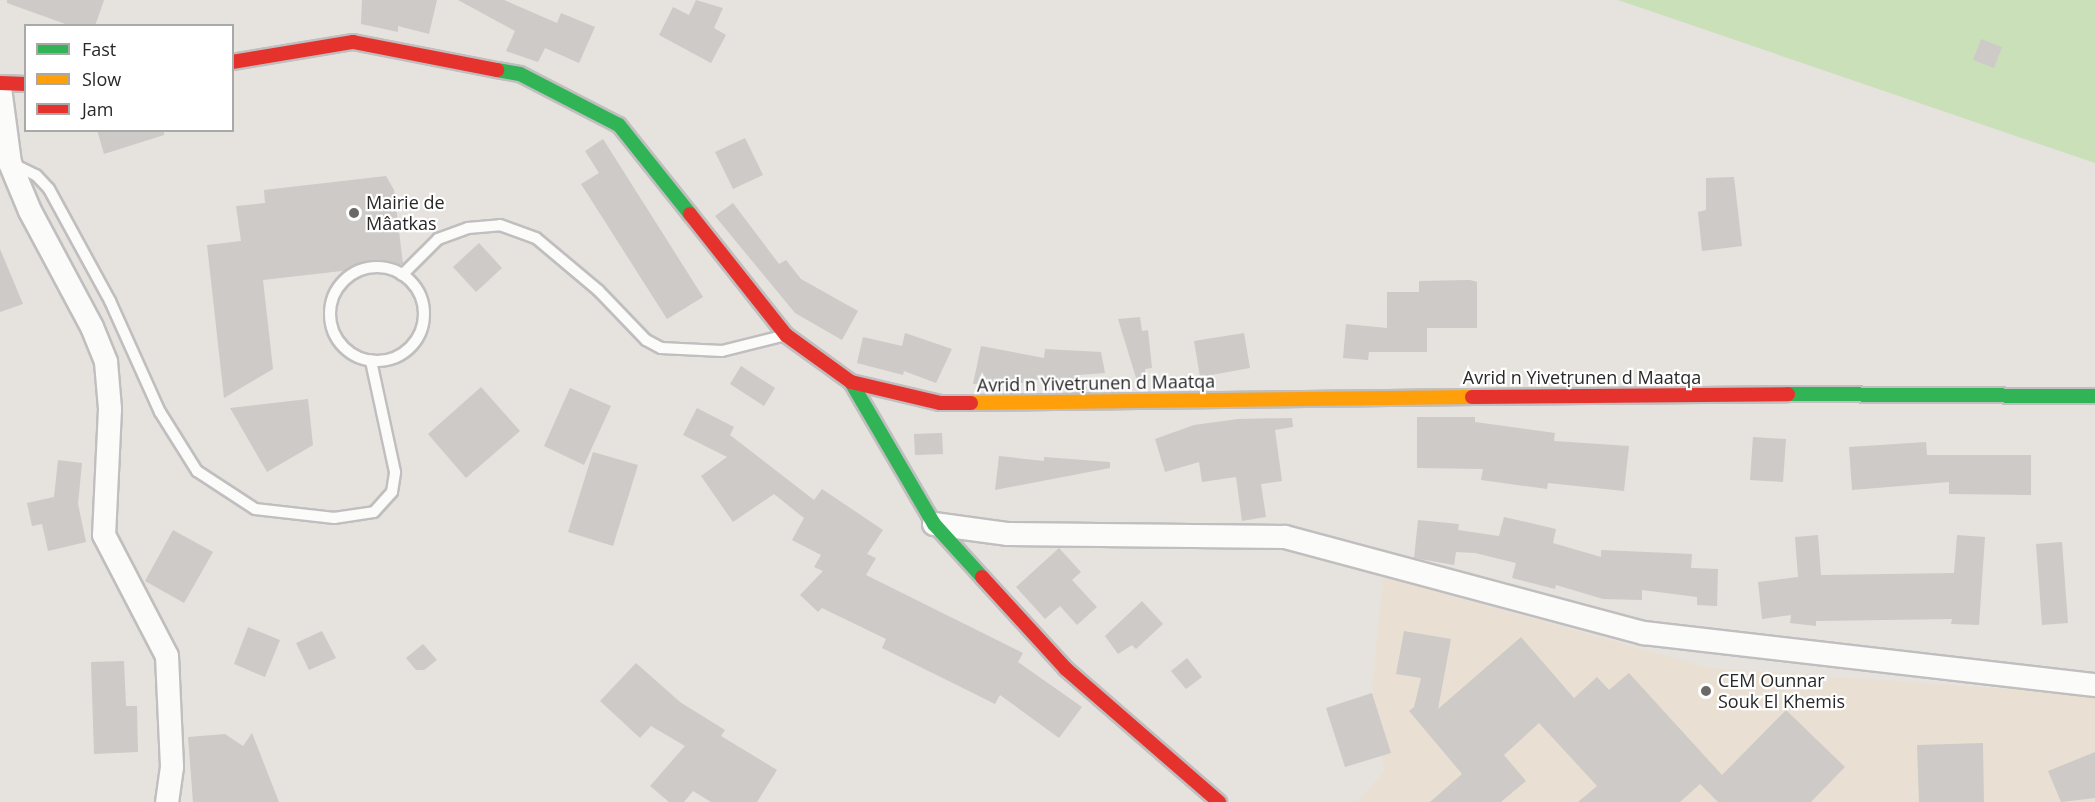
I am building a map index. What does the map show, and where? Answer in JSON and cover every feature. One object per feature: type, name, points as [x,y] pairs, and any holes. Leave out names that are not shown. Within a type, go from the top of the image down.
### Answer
[{"type":"main road","name":"Avrid n Yivetṛunen d Maatqa","points":[[234,62],[353,42],[520,74],[619,125],[786,335],[852,382],[940,403],[1876,393],[2095,396]]},
{"type":"main road","points":[[0,83],[24,84]]},
{"type":"main road","points":[[852,382],[934,524],[1066,669],[1219,802]]},
{"type":"street","points":[[0,88],[10,163],[30,211],[92,327],[106,362],[110,409],[103,488],[104,535],[167,656],[172,766],[167,802]]},
{"type":"street","points":[[934,524],[1008,534],[1284,537],[1644,633],[2095,686]]},
{"type":"lane","points":[[10,163],[36,175],[49,189],[110,301],[160,412],[197,471],[255,509],[334,518],[374,512],[392,492],[395,472],[371,361]]},
{"type":"lane","points":[[402,275],[438,239],[468,228],[500,225],[536,238],[598,290],[646,340],[661,348],[684,352],[722,351],[786,335]]},
{"type":"lane","points":[[379,267],[402,275],[417,289],[423,303],[420,332],[400,355],[371,361],[356,357],[343,347],[334,334],[331,303],[338,288],[363,269],[379,267]]},
{"type":"shaded area","name":"CEM Ounnar Souk El Khemis","points":[[1383,577],[1710,668],[2095,695],[2095,802],[1358,802],[1384,771],[1372,687]]},
{"type":"green space","points":[[1618,0],[2095,0],[2095,163]]},
{"type":"building","points":[[7,0],[104,0],[96,24],[65,24],[7,3]]},
{"type":"building","points":[[362,0],[437,0],[429,34],[398,26],[398,32],[361,24]]},
{"type":"building","points":[[458,0],[504,0],[557,23],[561,13],[595,27],[579,63],[545,48],[538,62],[506,51],[515,31]]},
{"type":"building","points":[[696,0],[723,8],[714,28],[726,35],[711,63],[659,35],[673,7],[689,15]]},
{"type":"building","points":[[1981,39],[2002,47],[1994,68],[1973,60]]},
{"type":"building","points":[[98,132],[164,132],[164,135],[104,154]]},
{"type":"building","points":[[745,138],[763,175],[733,189],[715,152]]},
{"type":"building","points":[[603,139],[703,297],[667,319],[581,184],[599,173],[585,151]]},
{"type":"building","points":[[386,176],[394,190],[403,264],[263,280],[273,369],[224,398],[207,245],[241,241],[236,206],[265,203],[264,190]]},
{"type":"building","points":[[1734,177],[1742,246],[1702,251],[1698,212],[1706,210],[1706,178]]},
{"type":"building","points":[[733,203],[779,264],[786,260],[801,279],[858,311],[842,340],[795,313],[715,216]]},
{"type":"building","points":[[479,243],[502,268],[476,292],[453,267]]},
{"type":"building","points":[[0,249],[23,304],[0,312]]},
{"type":"building","points":[[1470,280],[1477,282],[1477,328],[1427,328],[1427,352],[1369,352],[1368,360],[1343,358],[1346,324],[1387,328],[1387,292],[1419,292],[1419,281]]},
{"type":"building","points":[[1140,317],[1142,331],[1148,330],[1152,368],[1145,369],[1146,380],[1137,381],[1118,319]]},
{"type":"building","points":[[905,333],[952,349],[936,383],[904,371],[903,375],[857,363],[863,337],[902,346]]},
{"type":"building","points":[[1244,333],[1250,368],[1200,377],[1194,341]]},
{"type":"building","points":[[981,346],[1044,358],[1045,349],[1101,352],[1105,373],[1078,375],[1078,381],[1024,379],[1023,383],[973,384]]},
{"type":"building","points":[[741,366],[775,388],[764,406],[730,384]]},
{"type":"building","points":[[481,387],[520,431],[466,478],[428,434]]},
{"type":"building","points":[[570,388],[611,406],[584,465],[544,446]]},
{"type":"building","points":[[308,399],[313,445],[267,472],[230,408]]},
{"type":"building","points":[[697,408],[734,427],[730,435],[814,500],[822,489],[883,530],[867,554],[876,558],[866,575],[1023,653],[1018,662],[1082,707],[1059,738],[1000,695],[995,704],[882,648],[886,639],[822,608],[818,612],[800,595],[823,571],[814,567],[821,555],[792,540],[804,518],[774,494],[733,522],[701,476],[727,457],[683,435]]},
{"type":"building","points":[[1417,417],[1475,417],[1475,422],[1555,433],[1554,441],[1629,446],[1624,491],[1548,483],[1547,489],[1481,480],[1483,469],[1417,468]]},
{"type":"building","points":[[1292,418],[1293,427],[1275,430],[1282,481],[1261,484],[1266,517],[1242,521],[1236,477],[1202,482],[1199,462],[1165,472],[1155,439],[1194,425],[1238,419]]},
{"type":"building","points":[[942,433],[943,454],[915,455],[914,434]]},
{"type":"building","points":[[1753,437],[1786,439],[1783,482],[1750,480]]},
{"type":"building","points":[[1926,442],[1927,455],[2031,455],[2031,495],[1949,494],[1949,482],[1852,490],[1849,447]]},
{"type":"building","points":[[593,452],[638,465],[613,546],[568,532]]},
{"type":"building","points":[[999,456],[1044,461],[1044,457],[1110,462],[1110,468],[995,490]]},
{"type":"building","points":[[58,460],[82,463],[78,504],[86,542],[48,551],[42,524],[32,526],[27,503],[54,497]]},
{"type":"building","points":[[1504,517],[1556,529],[1553,543],[1601,557],[1601,550],[1692,554],[1691,568],[1718,569],[1717,606],[1697,605],[1697,597],[1642,590],[1642,600],[1603,599],[1556,585],[1555,589],[1512,578],[1516,563],[1475,553],[1456,552],[1454,565],[1414,558],[1418,520],[1459,524],[1458,530],[1499,536]]},
{"type":"building","points":[[173,530],[213,552],[184,603],[145,581]]},
{"type":"building","points":[[1818,535],[1821,575],[1954,573],[1957,535],[1985,537],[1979,625],[1951,624],[1952,619],[1816,621],[1816,626],[1790,623],[1791,615],[1762,619],[1758,582],[1798,577],[1795,537]]},
{"type":"building","points":[[2062,542],[2068,623],[2042,625],[2036,544]]},
{"type":"building","points":[[1059,548],[1081,572],[1072,580],[1097,607],[1077,625],[1060,606],[1045,619],[1016,587]]},
{"type":"building","points":[[1142,601],[1163,624],[1136,649],[1132,645],[1118,654],[1105,636]]},
{"type":"building","points":[[248,627],[280,640],[265,677],[234,664]]},
{"type":"building","points":[[322,631],[336,658],[309,670],[296,643]]},
{"type":"building","points":[[1404,631],[1451,639],[1438,709],[1521,637],[1574,698],[1597,677],[1609,690],[1629,673],[1722,775],[1786,710],[1845,767],[1811,802],[1718,802],[1700,784],[1680,802],[1578,802],[1597,786],[1539,723],[1504,755],[1526,781],[1501,802],[1430,802],[1462,774],[1409,711],[1414,707],[1421,678],[1396,674]]},
{"type":"building","points":[[423,644],[437,660],[424,670],[416,670],[406,658]]},
{"type":"building","points":[[1187,658],[1202,677],[1186,689],[1171,671]]},
{"type":"building","points":[[124,661],[126,706],[137,706],[138,752],[94,754],[91,662]]},
{"type":"building","points":[[636,663],[680,702],[725,730],[721,736],[777,770],[757,802],[711,802],[693,791],[684,802],[669,802],[650,786],[685,746],[651,726],[640,738],[600,701]]},
{"type":"building","points":[[1372,693],[1391,753],[1345,767],[1326,708]]},
{"type":"building","points":[[252,733],[279,802],[193,802],[188,737],[225,734],[243,746]]},
{"type":"building","points":[[1983,743],[1984,802],[1919,802],[1917,745]]},
{"type":"building","points":[[2095,752],[2095,798],[2061,802],[2048,771]]},
{"type":"traffic: fast","points":[[497,70],[520,74],[619,125],[690,214]]},
{"type":"traffic: fast","points":[[851,382],[934,524],[982,577]]},
{"type":"traffic: fast","points":[[1788,394],[2095,396]]},
{"type":"traffic: slow","points":[[971,403],[1472,397]]},
{"type":"traffic: jam","points":[[234,62],[353,42],[497,70]]},
{"type":"traffic: jam","points":[[0,83],[24,84]]},
{"type":"traffic: jam","points":[[690,214],[786,335],[851,382],[940,403],[971,403]]},
{"type":"traffic: jam","points":[[1472,397],[1788,394]]},
{"type":"traffic: jam","points":[[982,577],[1066,669],[1219,802]]},
{"type":"place","name":"Mairie de Mâatkas","points":[[354,213]]},
{"type":"place","name":"CEM Ounnar Souk El Khemis","points":[[1706,691]]}]
